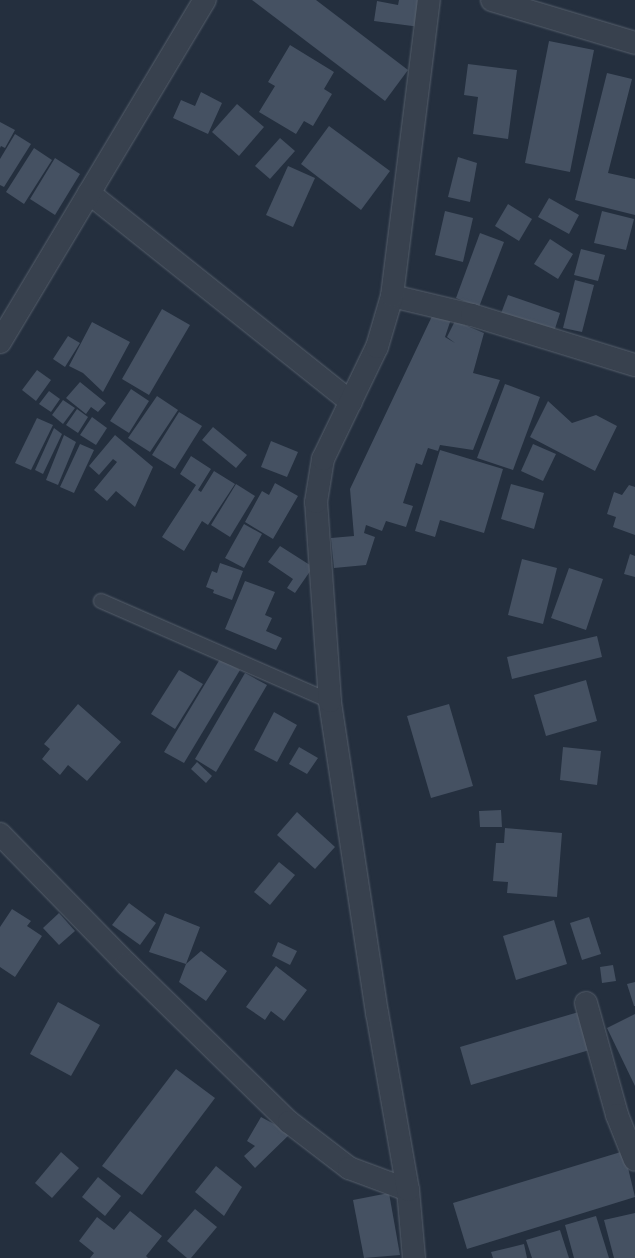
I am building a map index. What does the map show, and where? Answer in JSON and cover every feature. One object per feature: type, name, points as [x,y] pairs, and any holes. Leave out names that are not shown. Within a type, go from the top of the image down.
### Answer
[{"type":"street","points":[[0,342],[205,0]]},
{"type":"street","points":[[414,1258],[408,1190],[377,1013],[330,701],[316,502],[324,458],[377,347],[392,296],[429,0]]},
{"type":"street","points":[[492,0],[635,43]]},
{"type":"street","points":[[89,193],[351,402]]},
{"type":"street","points":[[392,296],[472,316],[635,365]]},
{"type":"street","points":[[0,834],[127,964],[289,1122],[349,1168],[408,1190]]},
{"type":"street","points":[[586,1003],[617,1115],[635,1160]]},
{"type":"lane","points":[[102,601],[330,701]]},
{"type":"building","points":[[252,0],[316,0],[408,70],[385,101]]},
{"type":"building","points":[[399,0],[424,0],[420,27],[374,21],[377,1],[398,5]]},
{"type":"building","points":[[549,41],[594,50],[570,172],[525,163]]},
{"type":"building","points":[[290,45],[334,72],[324,89],[332,94],[313,126],[304,121],[296,134],[259,112],[275,86],[268,82]]},
{"type":"building","points":[[468,64],[517,70],[508,139],[473,134],[478,97],[464,95]]},
{"type":"building","points":[[607,73],[632,79],[608,173],[635,179],[635,215],[575,200]]},
{"type":"building","points":[[201,92],[222,103],[208,134],[173,118],[181,100],[195,106]]},
{"type":"building","points":[[237,104],[264,127],[239,156],[212,132]]},
{"type":"building","points":[[0,122],[15,130],[5,148],[1,146],[0,148]]},
{"type":"building","points":[[329,126],[390,171],[361,210],[301,164]]},
{"type":"building","points":[[15,134],[31,144],[4,187],[0,185],[0,159]]},
{"type":"building","points":[[280,138],[295,151],[270,179],[255,166]]},
{"type":"building","points":[[34,148],[52,160],[24,204],[6,192]]},
{"type":"building","points":[[458,157],[477,163],[470,202],[448,197]]},
{"type":"building","points":[[55,158],[80,174],[55,215],[30,199]]},
{"type":"building","points":[[288,166],[315,178],[293,227],[266,215]]},
{"type":"building","points":[[549,198],[579,215],[569,234],[538,217]]},
{"type":"building","points":[[508,204],[532,219],[519,241],[495,226]]},
{"type":"building","points":[[445,211],[473,218],[463,262],[435,255]]},
{"type":"building","points":[[602,211],[634,219],[626,250],[594,243]]},
{"type":"building","points":[[480,233],[504,242],[479,307],[456,298]]},
{"type":"building","points":[[550,239],[573,254],[558,279],[534,264]]},
{"type":"building","points":[[581,249],[605,255],[598,281],[574,275]]},
{"type":"building","points":[[575,280],[594,285],[582,332],[563,328]]},
{"type":"building","points":[[508,295],[560,313],[553,335],[500,316]]},
{"type":"building","points":[[162,309],[190,325],[149,395],[122,379]]},
{"type":"building","points":[[434,312],[451,319],[445,337],[455,343],[447,337],[455,321],[484,333],[473,373],[500,380],[473,450],[440,445],[438,451],[428,448],[422,465],[416,463],[403,503],[413,506],[406,527],[386,521],[382,531],[366,525],[364,533],[375,537],[366,565],[334,568],[331,538],[354,536],[350,489]]},
{"type":"building","points":[[92,322],[130,342],[103,392],[83,373],[69,366]]},
{"type":"building","points":[[68,336],[80,343],[65,367],[53,359]]},
{"type":"building","points":[[37,370],[51,380],[36,401],[22,390]]},
{"type":"building","points":[[80,382],[106,403],[98,412],[91,407],[86,414],[66,398]]},
{"type":"building","points":[[505,384],[540,397],[513,470],[477,458]]},
{"type":"building","points":[[131,389],[149,401],[129,433],[110,421]]},
{"type":"building","points":[[49,391],[60,399],[51,412],[39,404]]},
{"type":"building","points":[[157,396],[178,410],[150,452],[128,438]]},
{"type":"building","points":[[63,400],[75,408],[63,424],[52,415]]},
{"type":"building","points":[[548,401],[572,423],[596,415],[617,426],[595,471],[530,437]]},
{"type":"building","points":[[77,409],[88,417],[78,433],[66,425]]},
{"type":"building","points":[[179,412],[202,426],[175,469],[152,455]]},
{"type":"building","points":[[92,417],[107,428],[96,445],[80,435]]},
{"type":"building","points":[[37,418],[53,425],[31,470],[15,463]]},
{"type":"building","points":[[213,427],[247,455],[236,468],[202,440]]},
{"type":"building","points":[[54,428],[62,434],[43,474],[35,470]]},
{"type":"building","points":[[64,435],[76,442],[58,485],[46,480]]},
{"type":"building","points":[[115,435],[153,467],[135,507],[116,491],[107,501],[94,490],[117,462],[113,459],[99,475],[89,466]]},
{"type":"building","points":[[271,441],[298,452],[287,477],[261,467]]},
{"type":"building","points":[[80,444],[94,450],[74,493],[60,487]]},
{"type":"building","points":[[533,444],[556,454],[543,481],[521,471]]},
{"type":"building","points":[[440,450],[503,469],[484,533],[440,520],[435,537],[415,531]]},
{"type":"building","points":[[191,456],[211,469],[198,490],[201,492],[214,471],[235,484],[208,525],[202,521],[184,551],[162,537],[196,485],[180,474]]},
{"type":"building","points":[[275,483],[298,496],[273,539],[245,522],[262,491],[269,495]]},
{"type":"building","points":[[236,484],[255,496],[230,537],[211,525]]},
{"type":"building","points":[[511,484],[544,493],[534,529],[501,519]]},
{"type":"building","points":[[629,485],[635,487],[635,535],[613,527],[616,517],[607,514],[614,492],[622,495]]},
{"type":"building","points":[[244,524],[262,534],[244,568],[225,558]]},
{"type":"building","points":[[280,546],[313,567],[295,593],[287,588],[293,579],[268,562]]},
{"type":"building","points":[[630,554],[635,556],[635,577],[624,574]]},
{"type":"building","points":[[522,559],[557,568],[543,624],[508,615]]},
{"type":"building","points":[[220,563],[243,571],[232,600],[213,593],[214,590],[206,587],[212,571],[217,573]]},
{"type":"building","points":[[569,568],[603,579],[586,630],[551,618]]},
{"type":"building","points":[[245,581],[275,592],[265,615],[272,618],[266,631],[282,638],[276,650],[225,629]]},
{"type":"building","points":[[597,636],[602,657],[512,679],[507,657]]},
{"type":"building","points":[[220,659],[240,670],[184,763],[164,752]]},
{"type":"building","points":[[179,670],[203,684],[175,729],[151,714]]},
{"type":"building","points":[[245,673],[267,685],[216,772],[195,759]]},
{"type":"building","points":[[586,680],[597,721],[546,736],[534,695]]},
{"type":"building","points":[[78,704],[121,742],[87,781],[68,765],[60,775],[42,759],[50,749],[44,744]]},
{"type":"building","points":[[449,704],[473,786],[431,798],[407,716]]},
{"type":"building","points":[[274,712],[297,725],[277,762],[254,750]]},
{"type":"building","points":[[299,747],[318,758],[307,774],[289,764]]},
{"type":"building","points":[[563,747],[601,751],[597,785],[560,780]]},
{"type":"building","points":[[197,762],[212,776],[206,783],[191,769]]},
{"type":"building","points":[[501,810],[502,827],[480,827],[479,811]]},
{"type":"building","points":[[297,812],[335,847],[315,869],[277,835]]},
{"type":"building","points":[[505,828],[562,833],[557,897],[507,893],[508,882],[493,881],[496,843],[504,843]]},
{"type":"building","points":[[279,862],[295,875],[270,905],[254,892]]},
{"type":"building","points":[[129,903],[156,923],[140,945],[112,925]]},
{"type":"building","points":[[12,909],[31,921],[27,926],[42,936],[15,977],[0,967],[0,927]]},
{"type":"building","points":[[59,913],[75,931],[59,945],[43,928]]},
{"type":"building","points":[[165,913],[200,927],[186,964],[149,952]]},
{"type":"building","points":[[589,917],[601,954],[582,960],[570,923]]},
{"type":"building","points":[[554,920],[567,964],[516,980],[503,936]]},
{"type":"building","points":[[278,942],[297,951],[290,965],[272,956]]},
{"type":"building","points":[[201,951],[227,971],[206,1001],[179,982],[186,964]]},
{"type":"building","points":[[613,965],[616,981],[602,983],[600,967]]},
{"type":"building","points":[[276,966],[307,990],[284,1021],[271,1011],[265,1020],[246,1007]]},
{"type":"building","points":[[635,982],[635,1006],[634,1006],[627,984]]},
{"type":"building","points":[[58,1002],[100,1025],[71,1076],[30,1054]]},
{"type":"building","points":[[582,1011],[593,1049],[471,1085],[460,1047]]},
{"type":"building","points":[[635,1014],[635,1086],[607,1028]]},
{"type":"building","points":[[176,1069],[215,1098],[142,1195],[102,1166]]},
{"type":"building","points":[[261,1117],[291,1133],[255,1168],[244,1156],[255,1146],[247,1141]]},
{"type":"building","points":[[624,1151],[635,1197],[467,1249],[453,1203]]},
{"type":"building","points":[[61,1152],[79,1168],[52,1198],[35,1183]]},
{"type":"building","points":[[216,1166],[242,1187],[224,1216],[195,1192]]},
{"type":"building","points":[[98,1177],[121,1196],[105,1216],[82,1197]]},
{"type":"building","points":[[389,1193],[400,1255],[364,1258],[353,1200]]},
{"type":"building","points":[[195,1209],[217,1227],[191,1258],[187,1258],[167,1241]]},
{"type":"building","points":[[130,1211],[162,1236],[146,1256],[148,1258],[90,1258],[94,1253],[79,1241],[97,1217],[114,1230]]},
{"type":"building","points":[[635,1213],[635,1258],[614,1258],[604,1220]]},
{"type":"building","points":[[596,1216],[609,1258],[574,1258],[565,1225]]},
{"type":"building","points":[[560,1230],[569,1258],[532,1258],[526,1240]]},
{"type":"building","points":[[524,1244],[527,1258],[493,1258],[491,1252]]}]
